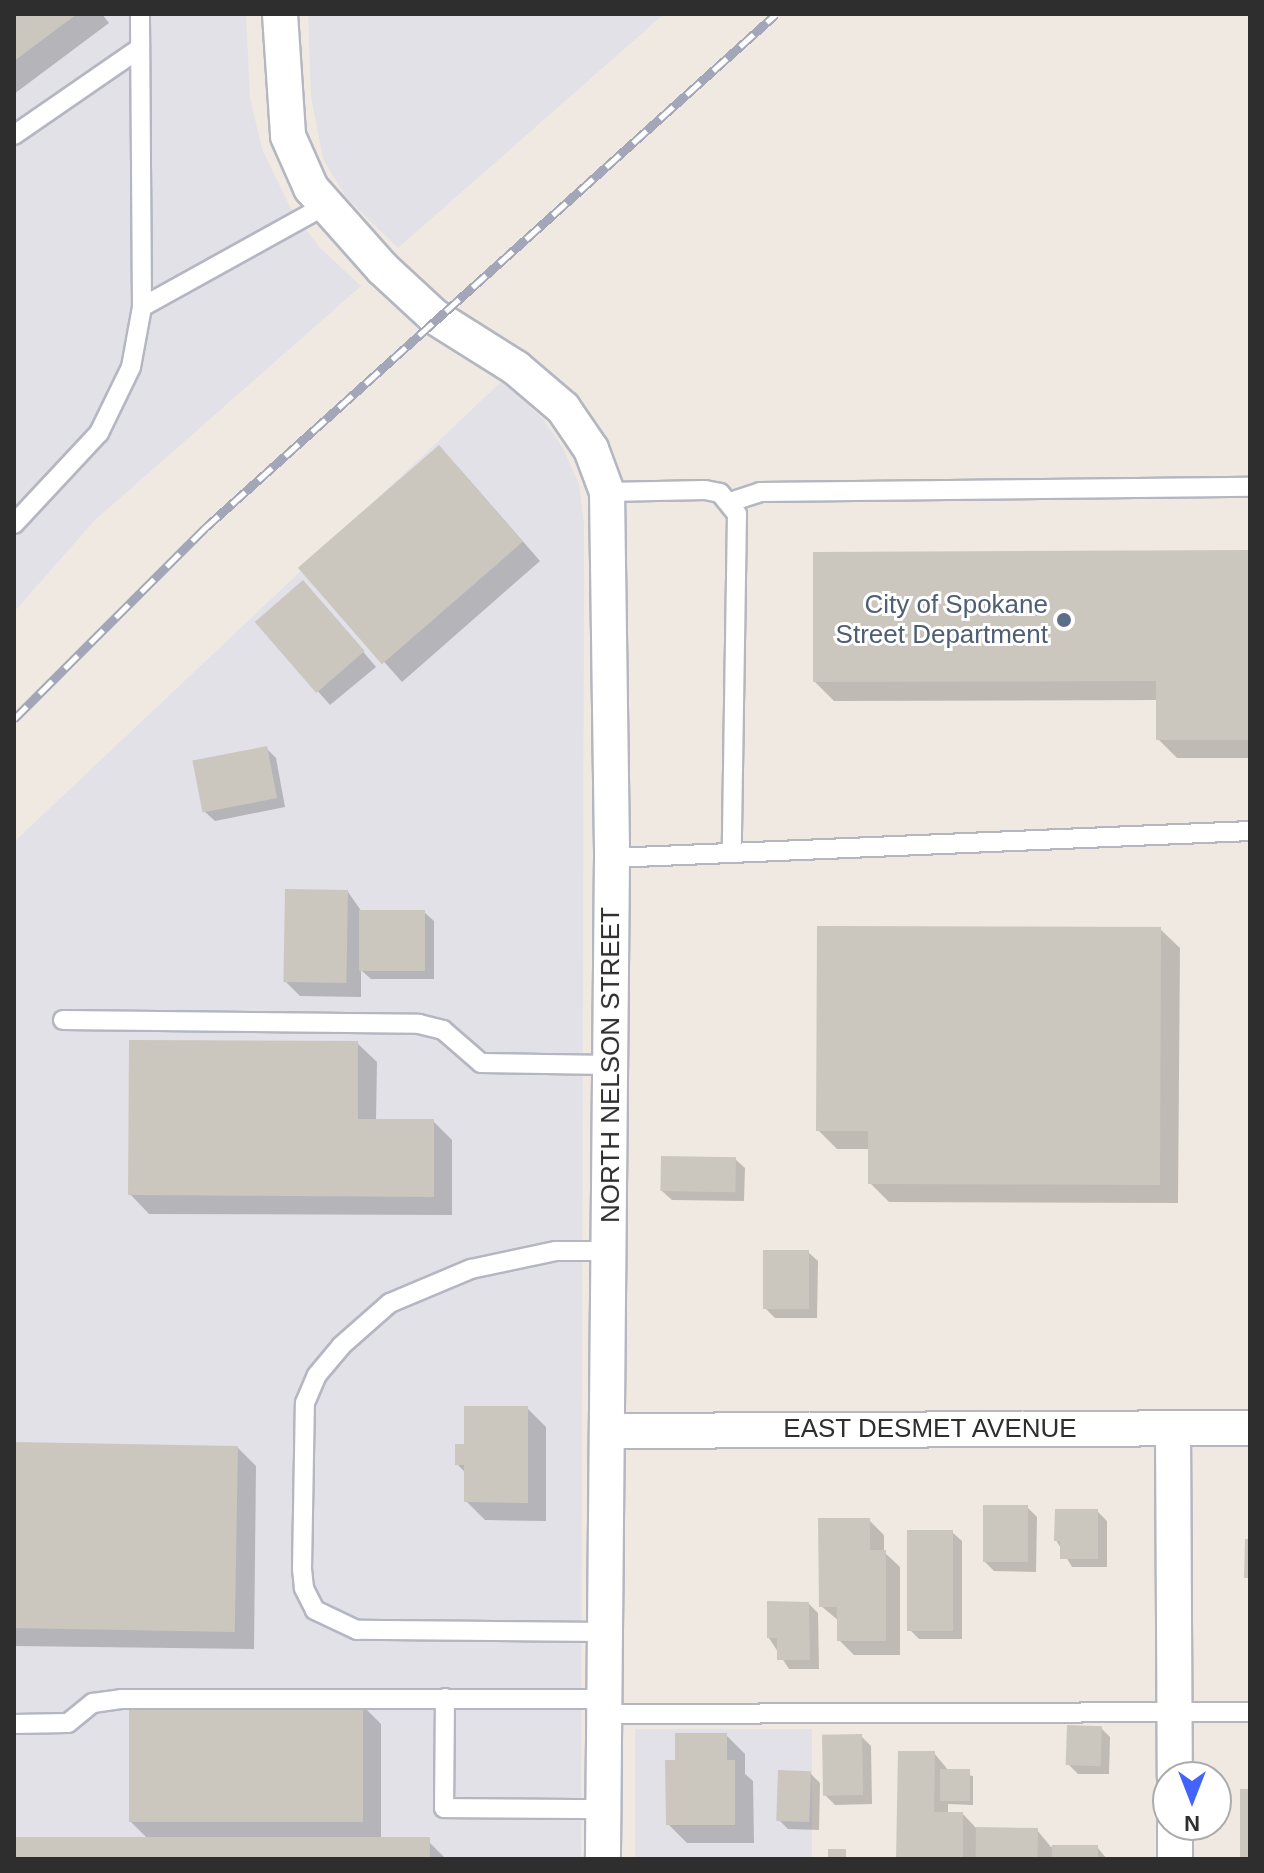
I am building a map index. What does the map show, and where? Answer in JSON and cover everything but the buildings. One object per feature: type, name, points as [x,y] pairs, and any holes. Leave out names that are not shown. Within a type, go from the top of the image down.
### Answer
[{"type":"street","name":"NORTH NELSON STREET","points":[[280,14],[288,136],[324,206],[383,269],[461,338],[516,368],[563,408],[591,449],[607,492],[612,858],[603,1859]]},
{"type":"street","points":[[1173,1428],[1175,1761]]},
{"type":"street","name":"EAST DESMET AVENUE","points":[[609,1431],[1250,1428]]},
{"type":"lane","points":[[14,524],[99,433],[131,367],[142,307],[140,14]]},
{"type":"lane","points":[[14,135],[140,48]]},
{"type":"lane","points":[[142,307],[324,206]]},
{"type":"lane","points":[[730,502],[760,492],[1250,487]]},
{"type":"lane","points":[[607,492],[705,490],[730,502],[737,514],[732,851]]},
{"type":"lane","points":[[612,858],[1250,831]]},
{"type":"lane","points":[[63,1020],[419,1024],[443,1030],[481,1063],[610,1065]]},
{"type":"lane","points":[[604,1632],[357,1630],[315,1610],[304,1588],[305,1403],[317,1375],[341,1346],[390,1303],[471,1269],[556,1251],[610,1251]]},
{"type":"lane","points":[[14,1724],[68,1723],[93,1703],[121,1699],[445,1698],[604,1707],[1250,1712]]},
{"type":"lane","points":[[445,1698],[444,1808],[603,1809]]},
{"type":"shaded area","points":[[14,14],[246,14],[250,98],[262,149],[290,207],[319,247],[361,286],[94,521],[14,612]]},
{"type":"shaded area","points":[[308,14],[664,14],[398,248],[346,197],[323,159],[311,96]]},
{"type":"shaded area","points":[[502,381],[543,419],[563,448],[579,484],[584,524],[581,1859],[14,1859],[14,842]]},
{"type":"shaded area","points":[[635,1729],[812,1729],[812,1859],[635,1859]]},
{"type":"railway","points":[[14,719],[205,528],[776,14]]},
{"type":"place","name":"City of Spokane Street Department","points":[[1064,620]]}]
